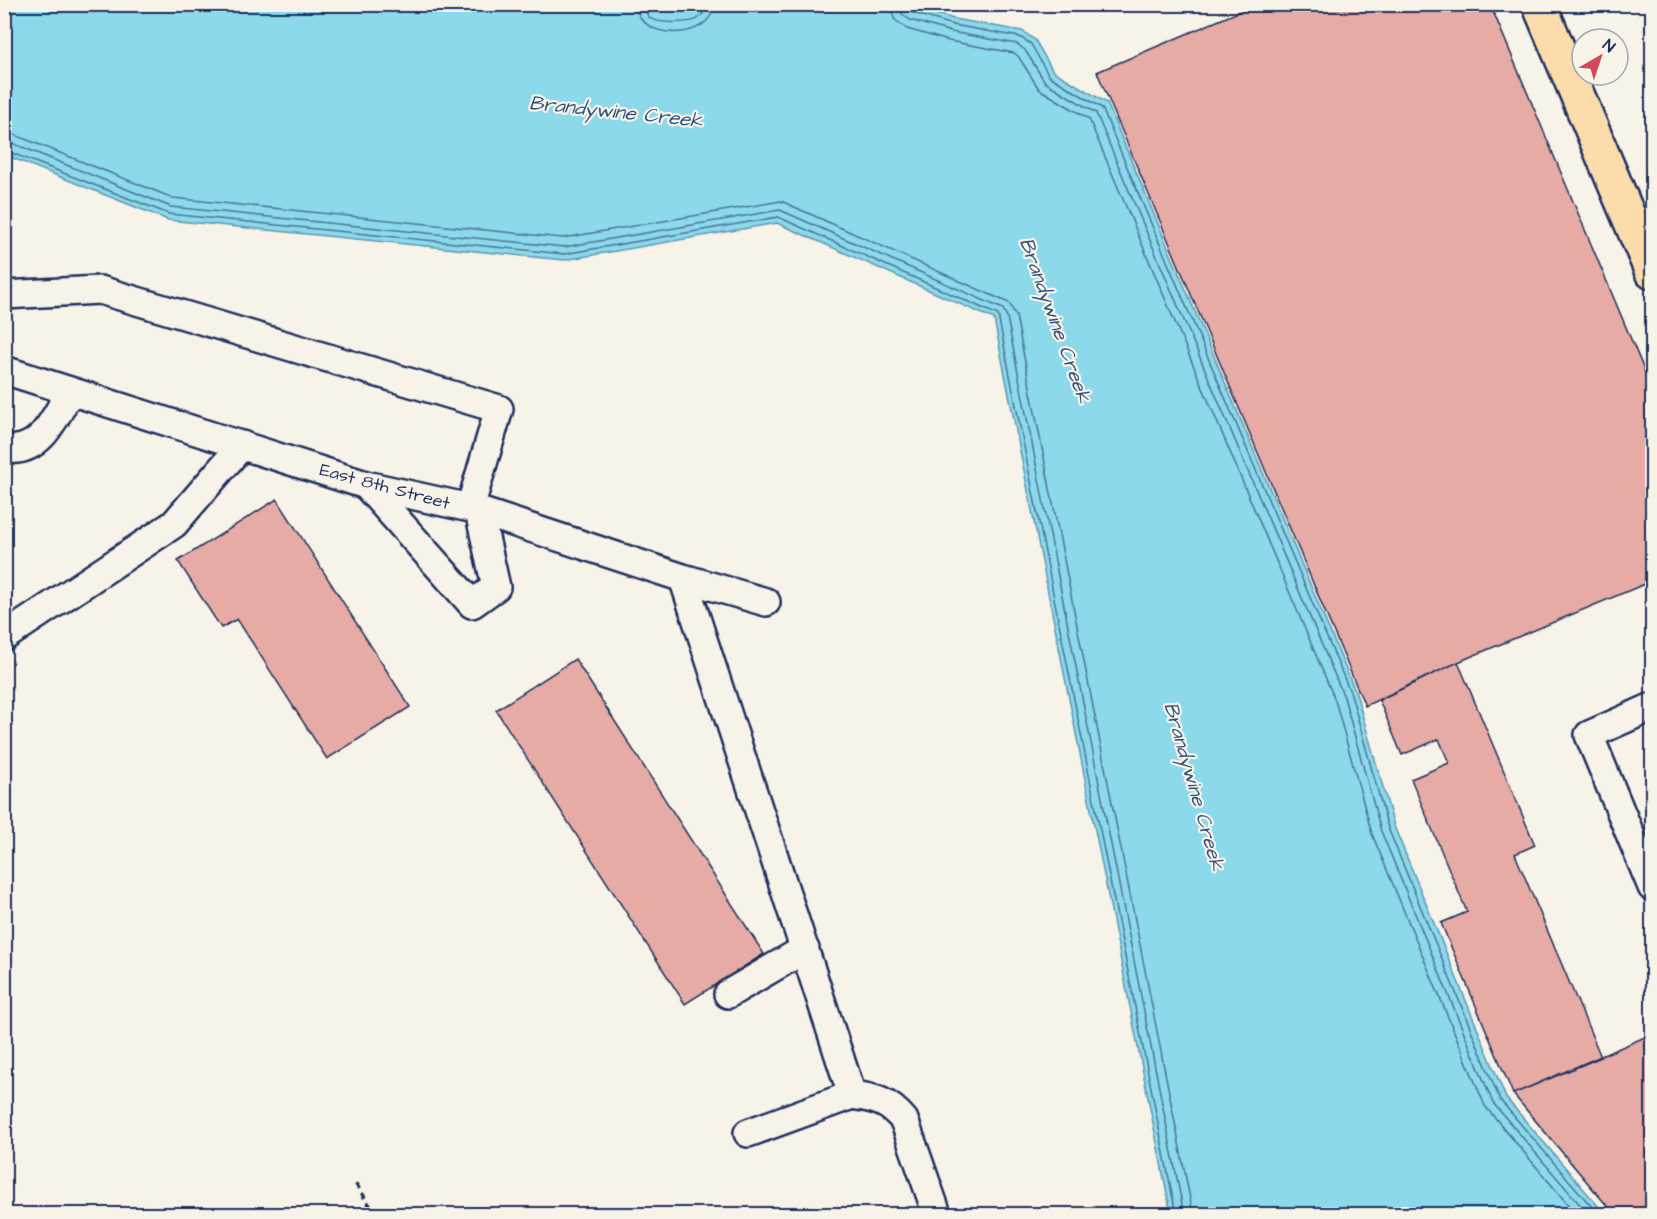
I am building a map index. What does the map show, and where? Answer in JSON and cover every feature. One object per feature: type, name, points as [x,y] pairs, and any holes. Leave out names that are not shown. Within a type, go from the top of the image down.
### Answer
[{"type":"main road","points":[[1539,4],[1653,272]]},
{"type":"street","points":[[4,296],[100,290],[499,409],[474,510],[496,587],[472,604],[366,484]]},
{"type":"street","name":"East 8th Street","points":[[4,370],[366,484],[474,510],[683,578],[766,602]]},
{"type":"street","points":[[4,448],[16,451],[31,445],[45,433],[70,391]]},
{"type":"street","points":[[4,637],[174,525],[242,445]]},
{"type":"street","points":[[683,578],[852,1095]]},
{"type":"street","points":[[1653,707],[1589,735],[1653,887]]},
{"type":"street","points":[[728,994],[805,949]]},
{"type":"street","points":[[748,1133],[852,1095],[883,1102],[895,1109],[904,1120],[937,1215]]},
{"type":"path","points":[[356,1184],[375,1215]]},
{"type":"water","name":"Brandywine Creek","points":[[624,4],[675,9],[723,4],[904,5],[954,19],[1022,31],[1035,40],[1053,71],[1107,103],[1356,693],[1394,826],[1506,1098],[1605,1214],[1171,1214],[994,319],[777,223],[564,260],[168,220],[5,155],[5,5]]},
{"type":"building","points":[[1257,4],[1490,4],[1652,389],[1652,581],[1458,662],[1365,706],[1097,72]]},
{"type":"building","points":[[277,499],[410,707],[327,759],[237,619],[221,628],[178,561]]},
{"type":"building","points":[[575,659],[764,954],[685,1004],[496,710]]},
{"type":"building","points":[[1458,662],[1535,845],[1515,854],[1601,1057],[1513,1094],[1441,923],[1467,912],[1411,779],[1449,763],[1439,739],[1402,755],[1379,700]]},
{"type":"building","points":[[1652,1034],[1652,1214],[1614,1214],[1513,1094]]}]
